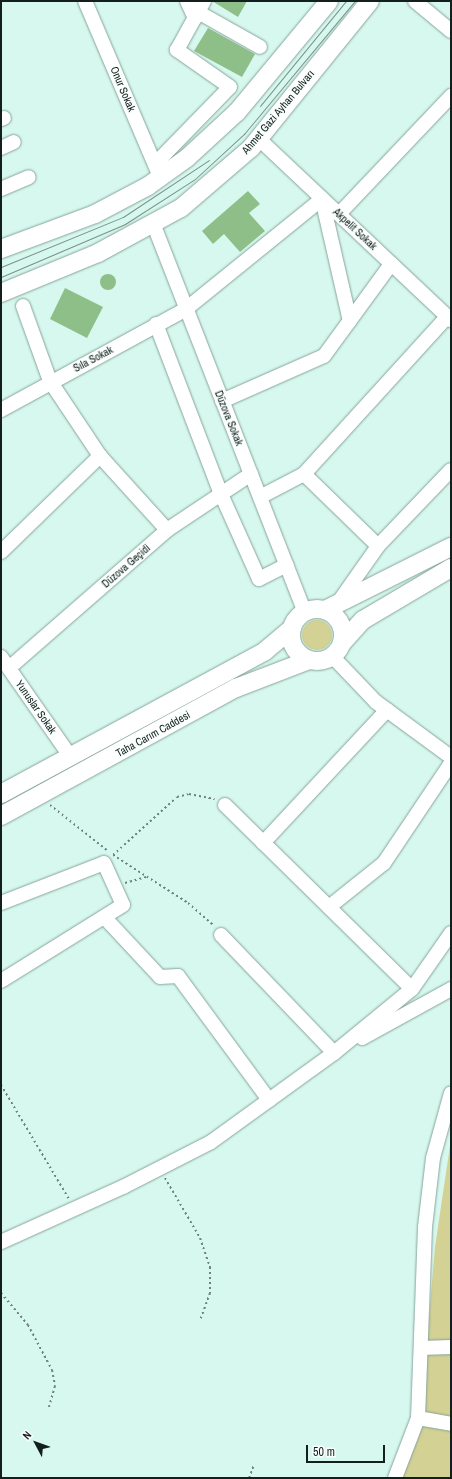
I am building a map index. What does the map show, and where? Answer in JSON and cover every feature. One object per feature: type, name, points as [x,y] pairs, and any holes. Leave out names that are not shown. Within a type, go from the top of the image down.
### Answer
[{"type":"main road","points":[[1,249],[95,214],[158,171],[206,143],[237,112],[329,1]]},
{"type":"main road","name":"Ahmet Gazi Ayhan Bulvarı","points":[[1,293],[98,253],[181,208],[259,139],[370,1]]},
{"type":"main road","points":[[450,571],[363,620],[337,650],[322,661],[309,660],[294,647],[292,628],[305,612],[331,608],[451,547]]},
{"type":"main road","points":[[331,608],[340,623],[337,650]]},
{"type":"main road","name":"Taha Carım Caddesi","points":[[1,794],[265,651],[292,628]]},
{"type":"main road","name":"Taha Carım Caddesi","points":[[1,816],[236,688],[309,660]]},
{"type":"street","name":"Onur Sokak","points":[[85,1],[158,171]]},
{"type":"street","points":[[187,1],[199,10],[260,47]]},
{"type":"street","points":[[415,1],[451,31]]},
{"type":"street","points":[[158,171],[230,87],[177,50],[199,10]]},
{"type":"street","points":[[339,214],[451,96]]},
{"type":"street","name":"Akpelit Sokak","points":[[259,139],[449,318]]},
{"type":"street","points":[[1,189],[29,177]]},
{"type":"street","points":[[322,199],[350,321]]},
{"type":"street","name":"Sıla Sokak","points":[[1,410],[50,381],[186,309],[322,199]]},
{"type":"street","name":"Düzova Sokak","points":[[153,223],[305,612]]},
{"type":"street","points":[[222,401],[324,356],[391,264]]},
{"type":"street","points":[[23,306],[50,381],[100,456],[167,530]]},
{"type":"street","points":[[260,497],[304,474],[449,318]]},
{"type":"street","points":[[156,324],[221,494],[259,579],[287,565]]},
{"type":"street","points":[[1,552],[100,456]]},
{"type":"street","points":[[331,608],[378,546],[451,470]]},
{"type":"street","name":"Düzova Geçidi","points":[[5,663],[167,530],[251,474]]},
{"type":"street","points":[[304,474],[378,546]]},
{"type":"street","points":[[337,650],[387,710],[451,757]]},
{"type":"street","name":"Yunuslar Sokak","points":[[5,663],[70,756]]},
{"type":"street","points":[[263,843],[387,710]]},
{"type":"street","points":[[329,907],[384,863],[451,763]]},
{"type":"street","points":[[225,805],[412,988]]},
{"type":"street","points":[[1,903],[104,863],[123,906],[106,919],[1,981]]},
{"type":"street","points":[[106,919],[160,977],[178,976],[269,1100]]},
{"type":"street","points":[[1,1242],[158,1169],[211,1142],[334,1053],[412,988],[451,933]]},
{"type":"street","points":[[221,935],[334,1053]]},
{"type":"street","points":[[334,1053],[451,989]]},
{"type":"street","points":[[395,1478],[418,1418],[425,1227],[432,1158],[451,1093]]},
{"type":"street","points":[[421,1348],[451,1347]]},
{"type":"street","points":[[418,1418],[451,1424]]},
{"type":"path","points":[[113,855],[177,797],[201,794],[225,805]]},
{"type":"path","points":[[38,796],[113,855],[207,917],[221,935]]},
{"type":"path","points":[[114,886],[147,876]]},
{"type":"path","points":[[1,1085],[74,1209]]},
{"type":"path","points":[[158,1169],[200,1238],[210,1267],[210,1294],[201,1318]]},
{"type":"path","points":[[1,1293],[28,1325],[52,1370],[55,1386],[49,1406]]},
{"type":"path","points":[[249,1478],[254,1465]]},
{"type":"shaded area","points":[[317,620],[327,625],[332,635],[327,645],[317,650],[307,645],[302,635],[307,625]]},
{"type":"shaded area","points":[[451,1139],[451,1478],[400,1478],[428,1329],[435,1247]]},
{"type":"building","points":[[212,1],[247,1],[238,17]]},
{"type":"building","points":[[208,28],[255,54],[242,77],[194,51]]},
{"type":"building","points":[[248,191],[260,204],[249,213],[265,231],[240,252],[224,234],[213,244],[202,231]]},
{"type":"building","points":[[108,274],[115,279],[116,282],[111,289],[108,290],[101,285],[100,282],[105,275]]},
{"type":"building","points":[[65,288],[103,307],[87,338],[50,319]]},
{"type":"tram line","points":[[260,106],[346,1]]},
{"type":"tram line","points":[[1,277],[125,224],[195,179],[244,134],[355,1]]},
{"type":"tram line","points":[[1,267],[123,217],[209,160]]}]
